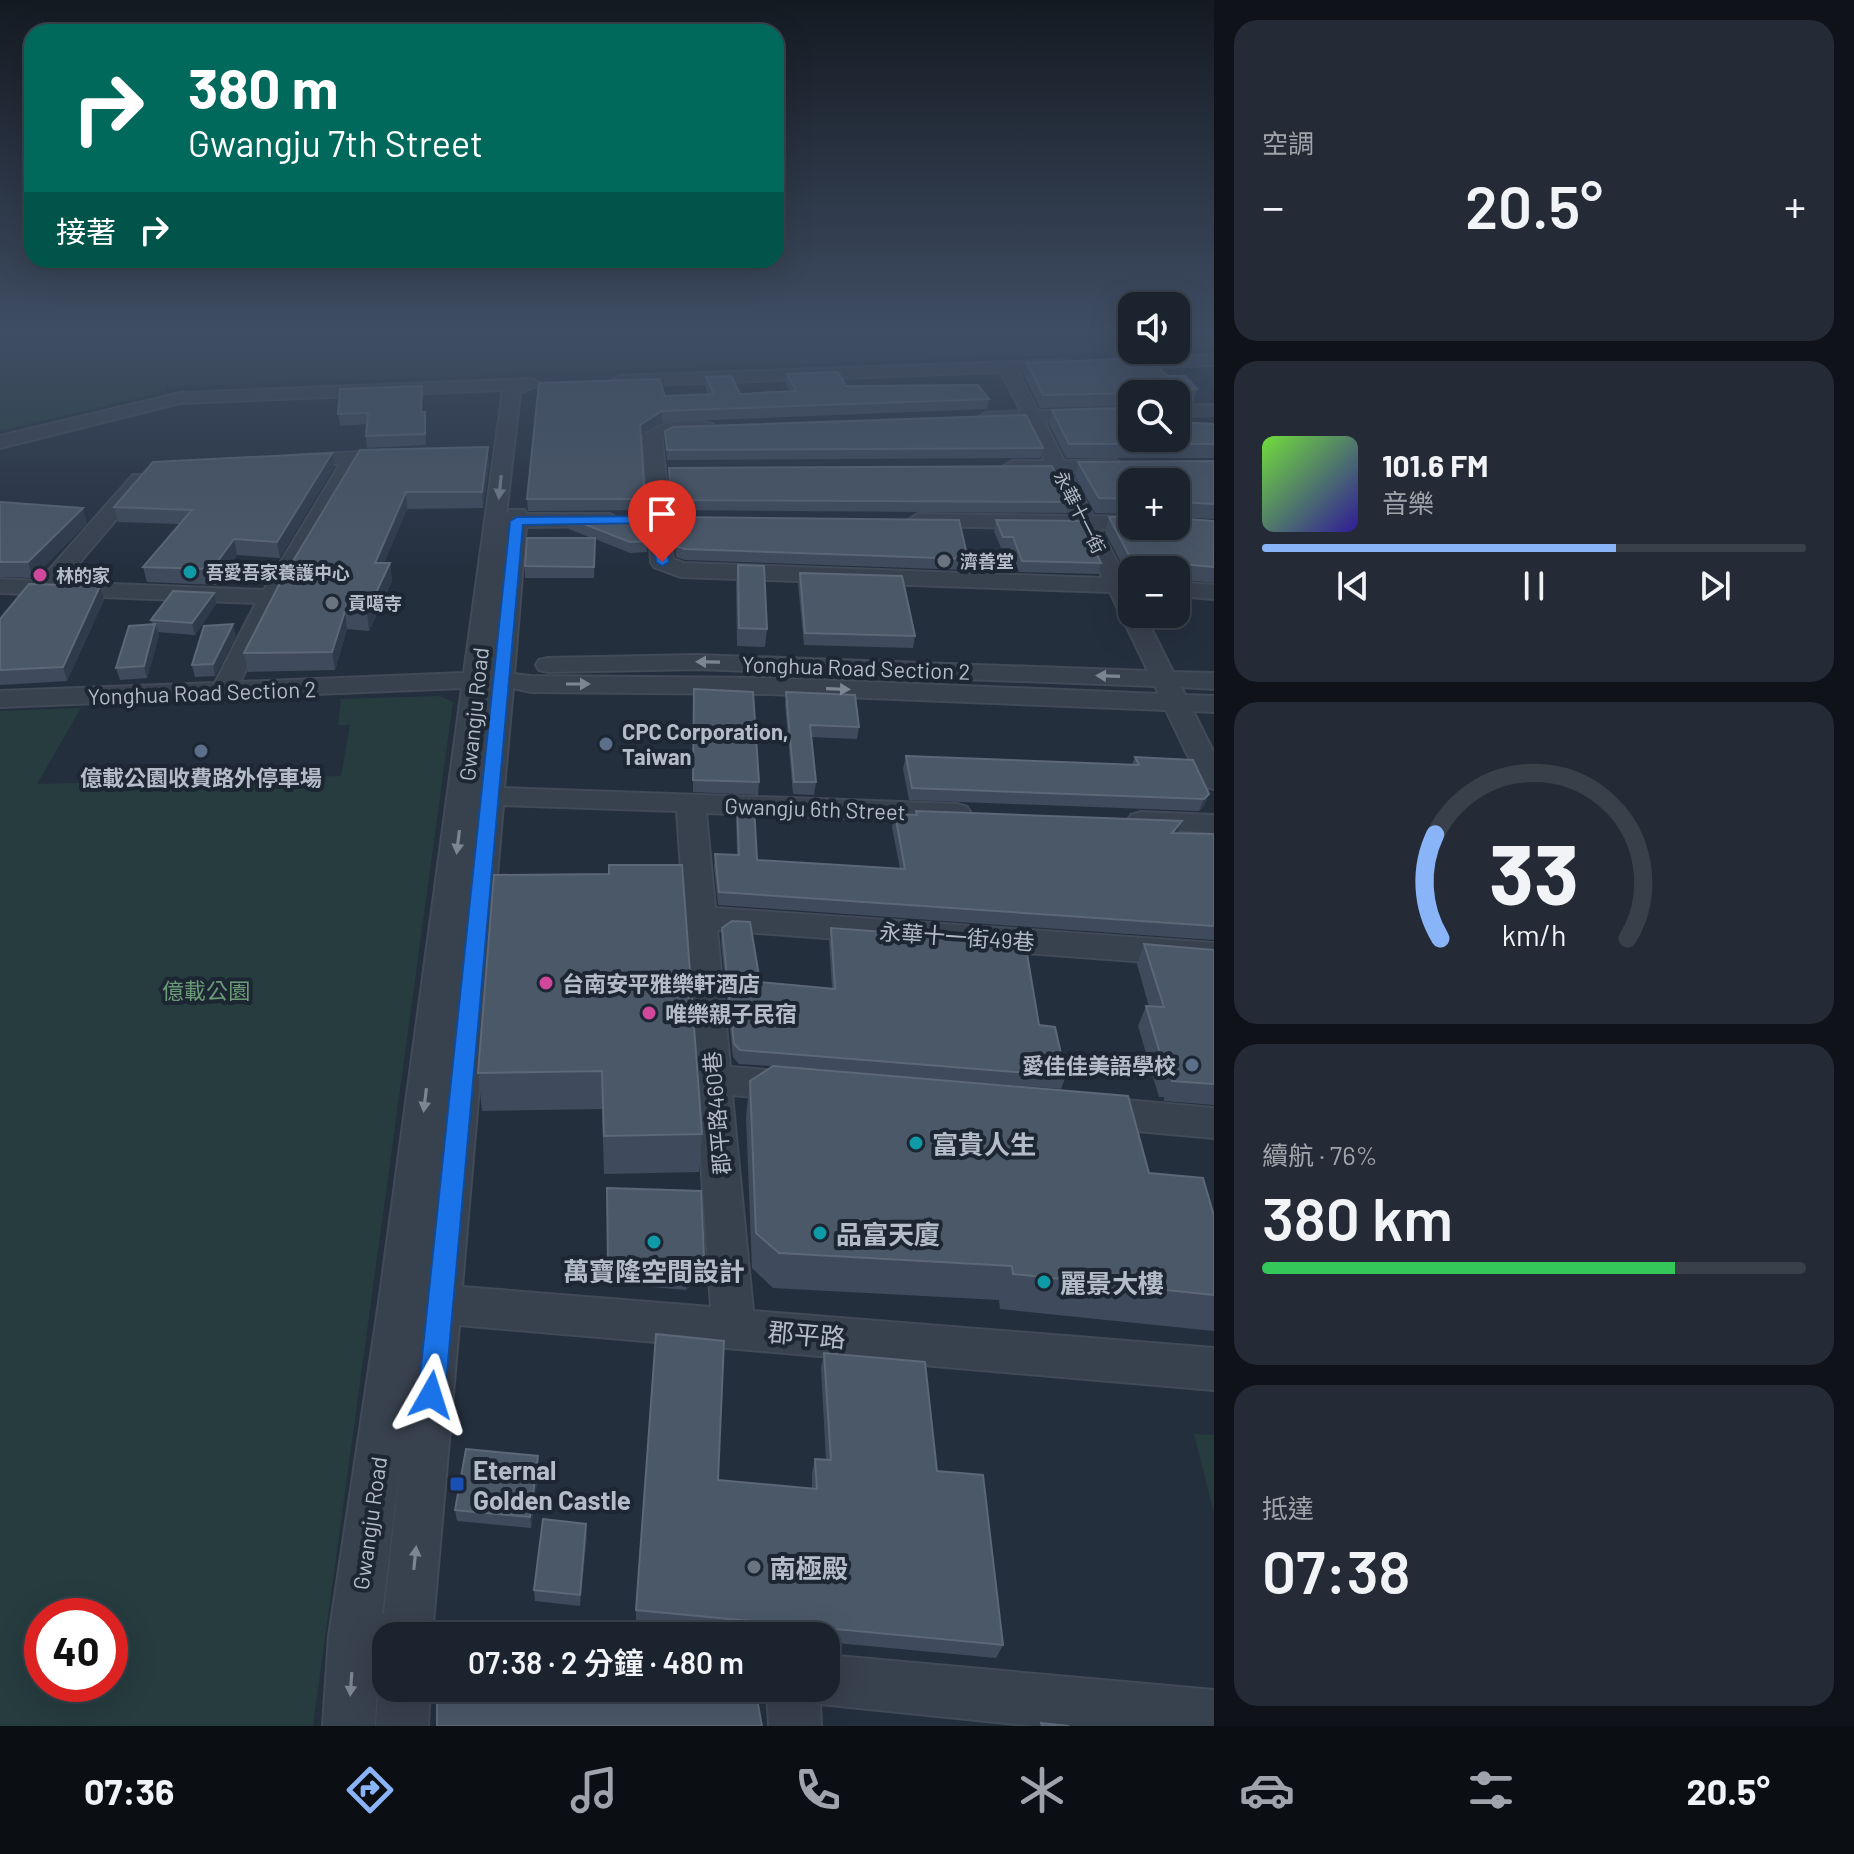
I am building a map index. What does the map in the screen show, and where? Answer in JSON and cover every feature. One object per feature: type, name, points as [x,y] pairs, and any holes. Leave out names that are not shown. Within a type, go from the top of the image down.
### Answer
[{"type":"street","points":[[0,442],[129,411]]},
{"type":"street","name":"Gwangju Road","points":[[349,1726],[370,1637],[420,1303],[507,521],[504,451],[509,411]]},
{"type":"street","name":"永華十一街","points":[[1029,411],[1085,521],[1118,575]]},
{"type":"street","points":[[969,418],[1118,413]]},
{"type":"street","points":[[732,427],[669,429],[652,436],[662,469],[650,519],[662,562],[681,570],[1118,586]]},
{"type":"street","points":[[274,461],[413,455]]},
{"type":"street","points":[[223,691],[271,597],[353,458]]},
{"type":"street","points":[[45,588],[148,470],[163,466]]},
{"type":"street","points":[[996,467],[1136,466]]},
{"type":"street","points":[[507,521],[650,519]]},
{"type":"street","points":[[895,520],[1118,522]]},
{"type":"street","points":[[0,586],[271,597]]},
{"type":"street","points":[[1190,590],[1214,592]]},
{"type":"street","name":"永華十一街","points":[[1139,628],[1214,781]]},
{"type":"street","name":"Yonghua Road Section 2","points":[[0,699],[488,680],[531,684],[1170,690],[1214,681]]},
{"type":"street","name":"Yonghua Road Section 2","points":[[1170,690],[1214,704]]},
{"type":"street","name":"Gwangju 6th Street","points":[[476,795],[992,815]]},
{"type":"street","name":"郡平路460巷","points":[[691,803],[733,1327]]},
{"type":"street","points":[[1119,820],[1214,824]]},
{"type":"street","name":"永華十一街49巷","points":[[700,918],[1214,955]]},
{"type":"street","points":[[713,1079],[823,1089]]},
{"type":"street","points":[[1058,1109],[1214,1123]]},
{"type":"street","name":"Gwangju Road","points":[[408,1622],[420,1303]]},
{"type":"street","name":"郡平路","points":[[420,1303],[1214,1369]]},
{"type":"street","points":[[840,1682],[1214,1716]]},
{"type":"street","points":[[402,1726],[403,1702]]},
{"type":"street","points":[[794,1702],[795,1726]]},
{"type":"green space","points":[[0,411],[85,411],[0,431]]},
{"type":"green space","name":"億載公園","points":[[440,696],[453,702],[313,1726],[0,1726],[0,711],[81,708],[37,784],[341,776],[350,725],[338,725],[341,699]]},
{"type":"green space","points":[[1194,1434],[1214,1435],[1214,1513]]},
{"type":"building","points":[[338,411],[421,411],[425,412],[425,434],[366,436],[368,413],[338,414]]},
{"type":"building","points":[[536,411],[674,411],[662,411],[640,425],[645,499],[527,499]]},
{"type":"building","points":[[1052,411],[1118,411],[1118,444],[1069,444]]},
{"type":"building","points":[[1026,415],[1043,448],[667,450],[665,431],[673,427]]},
{"type":"building","points":[[1190,423],[1214,424],[1214,444],[1190,444]]},
{"type":"building","points":[[488,447],[482,492],[406,492],[375,563],[390,563],[367,612],[345,611],[332,652],[244,653],[281,581],[360,450]]},
{"type":"building","points":[[332,453],[277,542],[234,539],[212,569],[143,567],[192,510],[114,507],[153,462]]},
{"type":"building","points":[[1214,461],[1214,504],[1190,503],[1190,468],[1118,468],[1118,499],[1099,498],[1078,462]]},
{"type":"building","points":[[1052,466],[1070,502],[671,500],[669,468]]},
{"type":"building","points":[[0,502],[83,508],[28,562],[0,562]]},
{"type":"building","points":[[646,517],[648,541],[630,542],[569,518]]},
{"type":"building","points":[[674,517],[959,520],[968,559],[685,549],[676,546]]},
{"type":"building","points":[[1109,517],[1118,517],[1118,534]]},
{"type":"building","points":[[1190,519],[1214,521],[1214,567],[1190,565],[1190,556],[1129,556],[1121,540],[1190,540]]},
{"type":"building","points":[[996,520],[1080,521],[1101,563],[1022,561],[1013,537],[1003,537]]},
{"type":"building","points":[[527,538],[595,538],[594,567],[525,566]]},
{"type":"building","points":[[738,565],[764,566],[767,629],[739,628]]},
{"type":"building","points":[[800,573],[902,576],[915,636],[805,633]]},
{"type":"building","points":[[29,584],[100,586],[63,667],[0,670],[0,619]]},
{"type":"building","points":[[173,591],[214,593],[192,623],[151,620]]},
{"type":"building","points":[[155,624],[144,666],[116,668],[129,626]]},
{"type":"building","points":[[233,624],[213,664],[192,665],[204,626]]},
{"type":"building","points":[[694,689],[753,692],[759,782],[693,780]]},
{"type":"building","points":[[786,692],[855,695],[859,727],[810,725],[816,782],[794,782]]},
{"type":"building","points":[[906,756],[1139,765],[1135,757],[1193,760],[1209,794],[1204,799],[912,788]]},
{"type":"building","points":[[737,804],[754,805],[757,860],[905,869],[895,814],[917,815],[916,811],[1182,821],[1172,833],[1214,834],[1214,926],[719,892],[715,854],[739,855]]},
{"type":"building","points":[[609,865],[682,865],[702,1134],[604,1136],[602,1071],[478,1073],[494,875],[609,874]]},
{"type":"building","points":[[732,921],[750,922],[760,982],[835,989],[831,928],[1025,942],[1039,1025],[1055,1027],[1066,1076],[740,1050],[734,1044],[722,928]]},
{"type":"building","points":[[1144,944],[1214,950],[1214,1084],[1172,1081],[1173,1077],[1167,1077],[1146,1006],[1164,1007]]},
{"type":"building","points":[[773,1066],[1128,1096],[1149,1173],[1203,1178],[1214,1216],[1214,1295],[1013,1274],[1012,1266],[779,1253],[756,1233],[750,1081]]},
{"type":"building","name":"萬寶隆空間設計","points":[[607,1188],[701,1191],[704,1255],[687,1271],[608,1265]]},
{"type":"building","points":[[656,1334],[724,1341],[718,1480],[817,1489],[815,1459],[831,1460],[824,1353],[925,1362],[937,1471],[983,1475],[1003,1645],[840,1629],[840,1622],[762,1622],[636,1610]]},
{"type":"building","points":[[466,1449],[538,1456],[530,1517],[455,1510]]},
{"type":"building","points":[[543,1519],[586,1524],[580,1595],[534,1590]]},
{"type":"building","points":[[437,1702],[758,1702],[762,1726],[437,1726]]},
{"type":"building","points":[[1041,1723],[1069,1726],[1042,1726]]},
{"type":"place","name":"濟善堂","points":[[944,561]]},
{"type":"place","name":"吾愛吾家養護中心","points":[[190,572]]},
{"type":"place","name":"林的家","points":[[40,575]]},
{"type":"place","name":"貢噶寺","points":[[332,603]]},
{"type":"place","name":"CPC Corporation, Taiwan","points":[[606,744]]},
{"type":"place","name":"億載公園收費路外停車場","points":[[201,751]]},
{"type":"place","name":"台南安平雅樂軒酒店","points":[[546,983]]},
{"type":"place","name":"唯樂親子民宿","points":[[649,1013]]},
{"type":"place","name":"愛佳佳美語學校","points":[[1192,1065]]},
{"type":"place","name":"富貴人生","points":[[916,1143]]},
{"type":"place","name":"品富天廈","points":[[820,1233]]},
{"type":"place","name":"萬寶隆空間設計","points":[[654,1242]]},
{"type":"place","name":"麗景大樓","points":[[1044,1282]]},
{"type":"place","name":"Eternal Golden Castle","points":[[457,1484]]},
{"type":"place","name":"南極殿","points":[[754,1567]]},
{"type":"route","points":[[431,1395],[517,521],[657,519],[662,562]]}]
